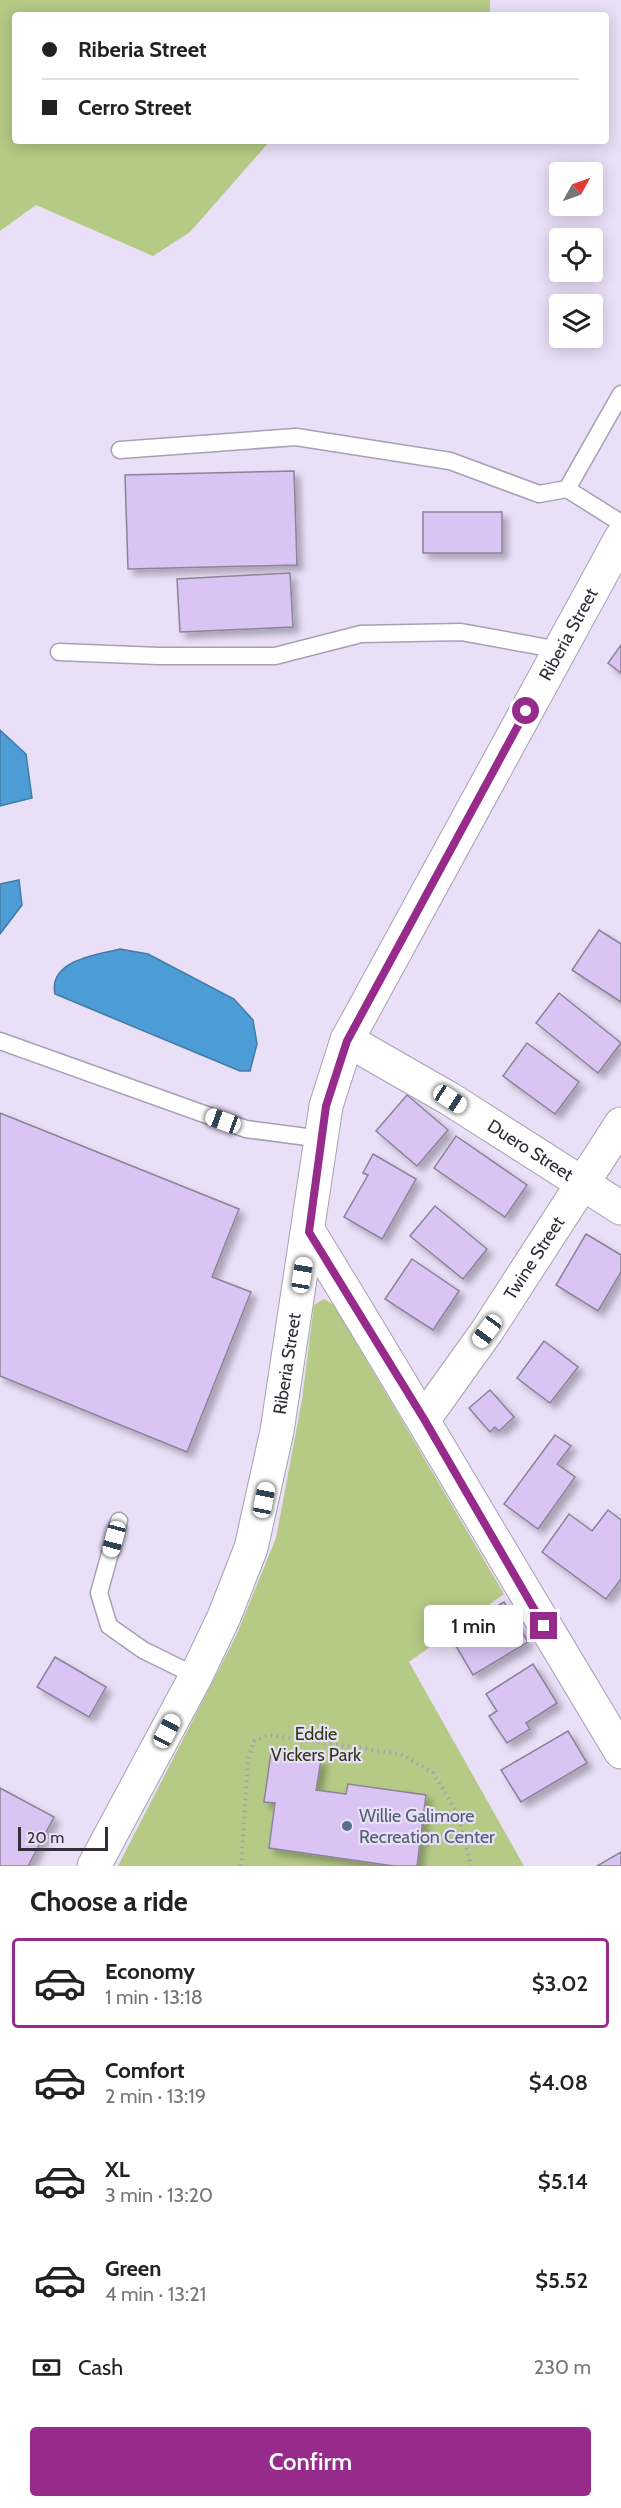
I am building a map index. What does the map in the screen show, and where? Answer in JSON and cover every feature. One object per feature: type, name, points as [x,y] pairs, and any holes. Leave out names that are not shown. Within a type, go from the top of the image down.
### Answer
[{"type":"street","name":"Riberia Street","points":[[94,1866],[196,1676],[224,1617],[251,1548],[277,1431],[331,1085],[347,1041],[621,538]]},
{"type":"street","name":"Duero Street","points":[[347,1041],[450,1099],[621,1208]]},
{"type":"street","name":"Twine Street","points":[[424,1419],[487,1331],[621,1124]]},
{"type":"street","points":[[309,1232],[424,1419],[520,1587],[619,1744]]},
{"type":"lane","points":[[567,489],[621,394]]},
{"type":"lane","points":[[120,450],[296,437],[450,461],[538,494],[567,489],[621,523]]},
{"type":"lane","points":[[59,652],[159,656],[275,656],[361,634],[461,632],[560,650]]},
{"type":"lane","points":[[0,1041],[246,1129],[322,1139]]},
{"type":"lane","points":[[119,1521],[99,1593],[109,1626],[143,1650],[196,1676]]},
{"type":"path","points":[[241,1866],[248,1760],[254,1741],[269,1735],[401,1754],[434,1773],[458,1814],[471,1866]]},
{"type":"green space","points":[[0,0],[490,0],[490,12],[12,12],[12,144],[267,144],[190,232],[153,256],[36,205],[0,231]]},
{"type":"green space","name":"Eddie Vickers Park","points":[[324,1299],[334,1305],[504,1594],[409,1662],[524,1866],[118,1866],[236,1636],[276,1538],[302,1400],[314,1305]]},
{"type":"water","points":[[0,730],[26,754],[32,798],[0,806]]},
{"type":"water","points":[[19,880],[22,905],[0,934],[0,884]]},
{"type":"water","points":[[120,949],[148,954],[234,999],[253,1020],[257,1044],[250,1071],[240,1071],[55,994],[55,983],[59,973],[66,966],[87,957]]},
{"type":"building","points":[[294,471],[297,565],[128,569],[125,475]]},
{"type":"building","points":[[423,512],[502,512],[502,553],[423,553]]},
{"type":"building","points":[[290,573],[293,627],[180,632],[177,579]]},
{"type":"building","points":[[621,645],[621,673],[608,663]]},
{"type":"building","points":[[599,930],[621,944],[621,1002],[572,970]]},
{"type":"building","points":[[559,993],[621,1043],[598,1073],[536,1023]]},
{"type":"building","points":[[527,1043],[579,1082],[555,1114],[503,1076]]},
{"type":"building","points":[[407,1095],[448,1130],[417,1166],[376,1131]]},
{"type":"building","points":[[0,1113],[239,1209],[212,1277],[251,1292],[187,1452],[0,1376]]},
{"type":"building","points":[[456,1136],[527,1185],[505,1217],[434,1168]]},
{"type":"building","points":[[373,1154],[416,1179],[382,1239],[344,1217],[368,1175],[363,1173]]},
{"type":"building","points":[[435,1206],[487,1249],[463,1279],[410,1236]]},
{"type":"building","points":[[586,1234],[621,1255],[621,1272],[598,1311],[556,1285]]},
{"type":"building","points":[[412,1259],[459,1291],[433,1330],[385,1299]]},
{"type":"building","points":[[544,1341],[578,1367],[550,1403],[517,1378]]},
{"type":"building","points":[[490,1390],[514,1417],[499,1431],[495,1427],[490,1432],[469,1408]]},
{"type":"building","points":[[555,1435],[571,1446],[557,1464],[575,1477],[538,1529],[504,1504]]},
{"type":"building","points":[[608,1510],[621,1520],[621,1579],[606,1599],[542,1552],[569,1514],[592,1531]]},
{"type":"building","points":[[504,1602],[528,1642],[473,1675],[449,1634]]},
{"type":"building","points":[[55,1657],[106,1687],[89,1717],[37,1687]]},
{"type":"building","points":[[533,1664],[557,1703],[526,1723],[530,1729],[507,1743],[489,1716],[497,1711],[486,1694]]},
{"type":"building","points":[[568,1731],[587,1763],[521,1802],[501,1770]]},
{"type":"building","name":"Willie Galimore Recreation Center","points":[[271,1753],[321,1760],[316,1790],[346,1794],[348,1784],[426,1795],[417,1866],[394,1866],[269,1848],[275,1803],[264,1802]]},
{"type":"building","points":[[0,1788],[54,1817],[28,1866],[0,1866]]},
{"type":"building","points":[[621,1852],[621,1866],[597,1866]]},
{"type":"place","name":"Willie Galimore Recreation Center","points":[[347,1826]]},
{"type":"route","points":[[526,711],[347,1041],[326,1106],[309,1232],[424,1419],[544,1626]]}]
